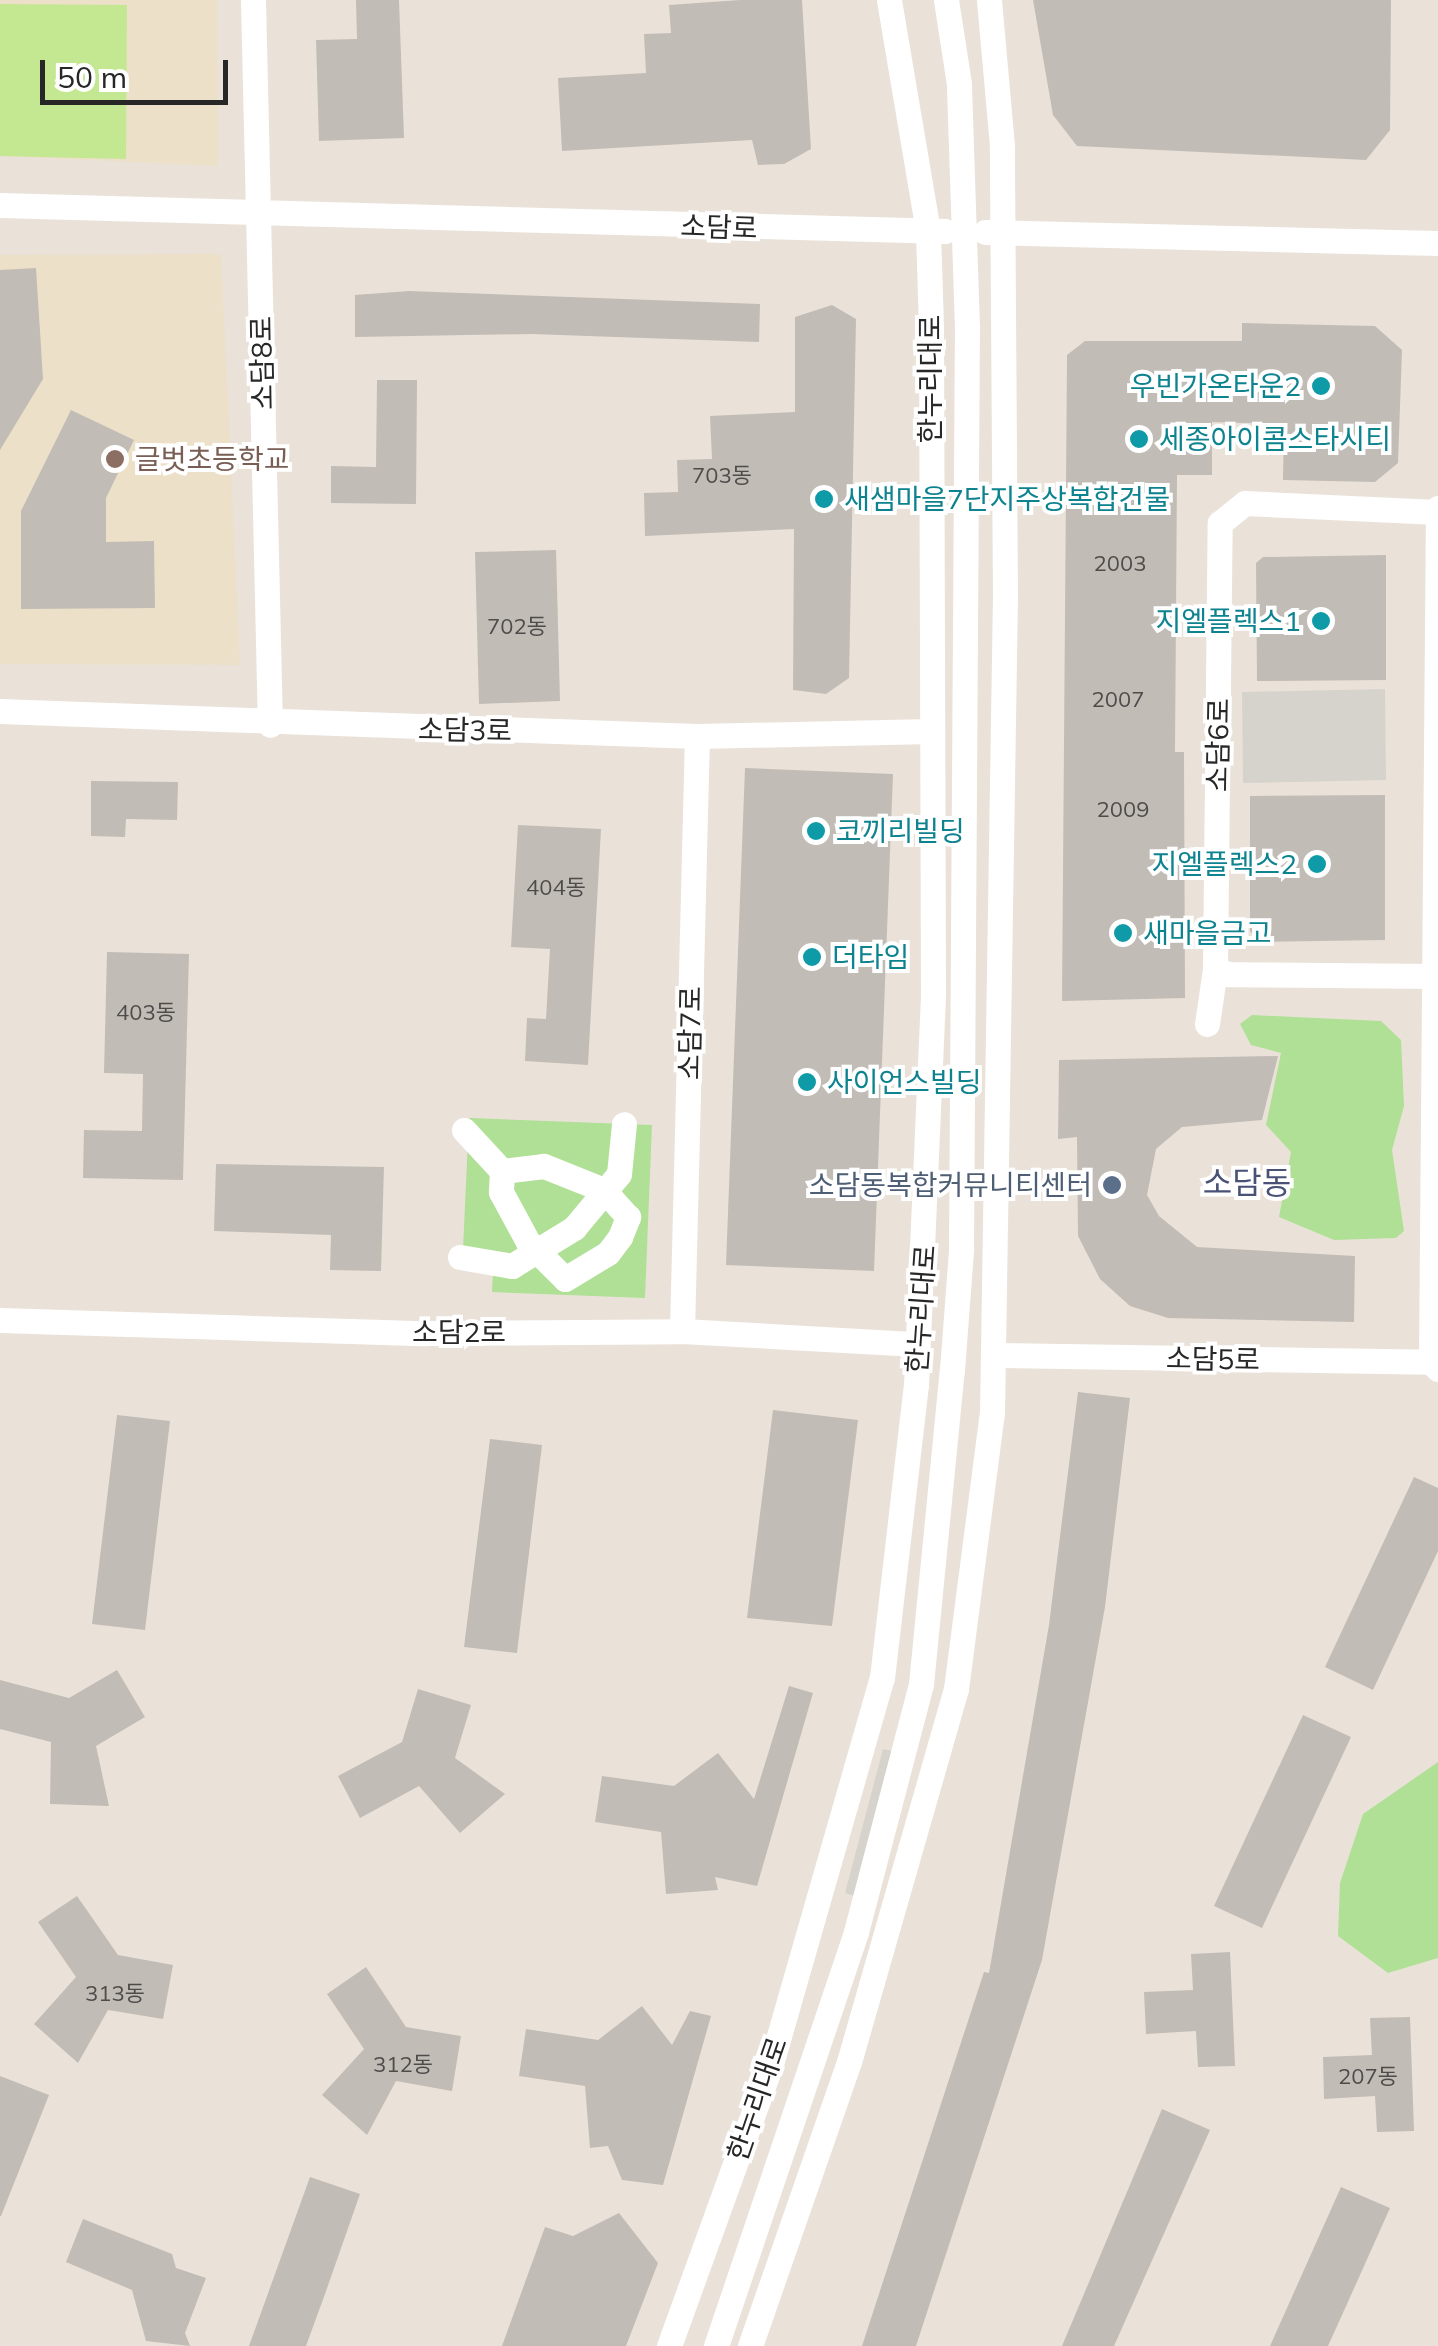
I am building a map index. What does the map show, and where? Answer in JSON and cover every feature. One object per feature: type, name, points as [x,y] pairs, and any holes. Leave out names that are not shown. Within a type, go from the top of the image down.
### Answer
[{"type":"street","name":"소담8로","points":[[253,0],[270,725]]},
{"type":"street","name":"한누리대로","points":[[669,2346],[771,2064],[882,1678],[918,1344],[933,991],[928,231],[890,0]]},
{"type":"street","points":[[716,2346],[856,1932],[920,1684],[961,1248],[962,232],[959,84],[946,0]]},
{"type":"street","points":[[750,2346],[849,2062],[956,1689],[995,1355],[1002,233],[1001,112],[990,0]]},
{"type":"street","name":"소담로","points":[[0,206],[1438,243]]},
{"type":"street","name":"소담6로","points":[[1215,968],[1220,523],[1245,503],[1438,510]]},
{"type":"street","points":[[1434,1365],[1438,510]]},
{"type":"street","name":"소담3로","points":[[0,711],[270,725],[697,736],[931,731]]},
{"type":"street","name":"소담7로","points":[[682,1331],[697,736]]},
{"type":"street","points":[[1208,1024],[1215,968],[1228,974],[1436,976]]},
{"type":"street","points":[[460,1257],[512,1266],[574,1228],[619,1174],[624,1124]]},
{"type":"street","points":[[464,1130],[502,1171],[501,1192],[538,1252],[565,1278],[608,1253],[628,1217],[604,1190],[544,1166],[502,1171]]},
{"type":"street","name":"소담2로","points":[[0,1320],[423,1333],[682,1331],[918,1344]]},
{"type":"street","name":"소담5로","points":[[995,1355],[1434,1365]]},
{"type":"shaded area","points":[[0,0],[217,0],[218,166],[0,156]]},
{"type":"shaded area","name":"글벗초등학교","points":[[221,254],[240,665],[0,664],[0,255]]},
{"type":"shaded area","points":[[1385,689],[1386,780],[1243,783],[1242,692]]},
{"type":"shaded area","points":[[883,1749],[897,1752],[858,1897],[845,1893]]},
{"type":"green space","points":[[0,4],[127,5],[126,159],[0,156]]},
{"type":"green space","points":[[1252,1015],[1381,1021],[1401,1040],[1404,1106],[1392,1150],[1404,1231],[1396,1238],[1334,1240],[1279,1217],[1291,1152],[1266,1125],[1281,1053],[1251,1045],[1240,1024]]},
{"type":"green space","points":[[469,1118],[652,1125],[645,1298],[492,1292],[494,1251],[463,1249]]},
{"type":"green space","points":[[1438,1762],[1438,1958],[1388,1973],[1338,1936],[1340,1883],[1363,1814]]},
{"type":"building","points":[[356,0],[399,0],[404,138],[319,141],[316,40],[357,39]]},
{"type":"building","points":[[802,0],[811,149],[784,164],[758,165],[752,140],[562,151],[558,78],[646,73],[644,34],[671,33],[669,5]]},
{"type":"building","points":[[1033,0],[1391,0],[1390,130],[1366,160],[1077,146],[1053,115]]},
{"type":"building","points":[[36,268],[43,379],[0,450],[0,270]]},
{"type":"building","points":[[409,291],[760,304],[759,342],[531,334],[355,337],[355,295]]},
{"type":"building","name":"새샘마을7단지주상복합건물","points":[[832,305],[856,319],[849,678],[826,694],[793,690],[794,529],[645,536],[644,493],[678,492],[677,460],[712,459],[710,416],[795,412],[795,317]]},
{"type":"building","points":[[1242,323],[1375,326],[1402,350],[1398,463],[1375,482],[1283,480],[1284,424],[1212,422],[1212,475],[1177,475],[1175,752],[1184,752],[1185,998],[1062,1001],[1067,355],[1085,341],[1242,341]]},
{"type":"building","points":[[377,380],[417,380],[416,504],[331,503],[331,466],[376,467]]},
{"type":"building","points":[[71,410],[134,440],[106,498],[106,542],[154,541],[155,608],[21,609],[21,511]]},
{"type":"building","points":[[556,550],[560,701],[479,704],[475,552]]},
{"type":"building","name":"지엘플렉스1","points":[[1386,555],[1386,680],[1257,681],[1256,563],[1263,557]]},
{"type":"building","points":[[745,768],[893,774],[874,1271],[726,1265]]},
{"type":"building","points":[[91,781],[178,782],[177,820],[126,819],[125,837],[91,836]]},
{"type":"building","name":"지엘플렉스2","points":[[1385,795],[1385,940],[1259,942],[1250,931],[1250,796]]},
{"type":"building","points":[[518,825],[601,829],[588,1065],[525,1061],[527,1018],[546,1019],[550,949],[511,947]]},
{"type":"building","points":[[107,952],[189,954],[183,1180],[83,1178],[84,1130],[142,1131],[143,1074],[104,1073]]},
{"type":"building","name":"소담동복합커뮤니티센터","points":[[1278,1056],[1262,1120],[1182,1127],[1156,1149],[1147,1195],[1159,1216],[1197,1247],[1355,1256],[1354,1322],[1168,1318],[1130,1306],[1100,1279],[1078,1236],[1077,1137],[1058,1139],[1059,1060]]},
{"type":"building","points":[[216,1164],[384,1167],[381,1271],[330,1270],[331,1235],[214,1231]]},
{"type":"building","points":[[1078,1392],[1130,1398],[1105,1607],[1042,1960],[916,2346],[862,2346],[984,1972],[989,1973],[1049,1625]]},
{"type":"building","points":[[773,1410],[858,1420],[832,1626],[747,1618]]},
{"type":"building","points":[[117,1415],[170,1421],[145,1630],[92,1624]]},
{"type":"building","points":[[490,1439],[542,1445],[517,1653],[464,1647]]},
{"type":"building","points":[[1414,1477],[1438,1488],[1438,1551],[1373,1690],[1325,1667]]},
{"type":"building","points":[[117,1670],[145,1717],[96,1746],[109,1806],[50,1804],[51,1742],[0,1729],[0,1680],[69,1698]]},
{"type":"building","points":[[789,1686],[813,1693],[757,1886],[715,1877],[718,1890],[666,1894],[661,1832],[595,1822],[602,1776],[674,1786],[718,1753],[754,1799]]},
{"type":"building","points":[[418,1689],[471,1705],[455,1758],[505,1794],[460,1833],[419,1786],[360,1818],[338,1776],[402,1742]]},
{"type":"building","points":[[1303,1715],[1351,1737],[1262,1928],[1214,1906]]},
{"type":"building","points":[[77,1896],[118,1955],[173,1965],[163,2019],[108,2010],[78,2063],[34,2024],[76,1977],[38,1922]]},
{"type":"building","points":[[1230,1952],[1235,2066],[1198,2067],[1196,2031],[1146,2034],[1144,1992],[1193,1990],[1191,1954]]},
{"type":"building","points":[[366,1967],[406,2027],[461,2036],[452,2091],[396,2081],[367,2135],[322,2095],[364,2049],[327,1994]]},
{"type":"building","points":[[642,2006],[672,2045],[690,2011],[711,2016],[663,2185],[622,2180],[608,2146],[590,2148],[585,2086],[519,2076],[526,2029],[598,2040]]},
{"type":"building","points":[[1410,2017],[1414,2131],[1377,2132],[1375,2096],[1324,2099],[1323,2057],[1372,2055],[1370,2018]]},
{"type":"building","points":[[0,2076],[49,2095],[1,2216],[0,2216]]},
{"type":"building","points":[[1162,2109],[1210,2130],[1114,2346],[1062,2346]]},
{"type":"building","points":[[310,2177],[360,2194],[325,2294],[306,2346],[249,2346]]},
{"type":"building","points":[[1341,2187],[1390,2208],[1328,2346],[1270,2346]]},
{"type":"building","points":[[619,2213],[658,2263],[626,2346],[502,2346],[545,2227],[573,2236]]},
{"type":"building","points":[[83,2219],[172,2254],[176,2268],[206,2278],[185,2333],[190,2346],[146,2341],[132,2290],[66,2262]]},
{"type":"place","name":"우빈가온타운2","points":[[1321,386]]},
{"type":"place","name":"세종아이콤스타시티","points":[[1139,439]]},
{"type":"place","name":"글벗초등학교","points":[[115,459]]},
{"type":"place","name":"새샘마을7단지주상복합건물","points":[[824,499]]},
{"type":"place","name":"지엘플렉스1","points":[[1321,621]]},
{"type":"place","name":"코끼리빌딩","points":[[816,831]]},
{"type":"place","name":"지엘플렉스2","points":[[1317,864]]},
{"type":"place","name":"새마을금고","points":[[1123,933]]},
{"type":"place","name":"더타임","points":[[812,957]]},
{"type":"place","name":"사이언스빌딩","points":[[807,1082]]},
{"type":"place","name":"소담동복합커뮤니티센터","points":[[1112,1185]]},
{"type":"district","name":"소담동","points":[[1247,1182]]}]
